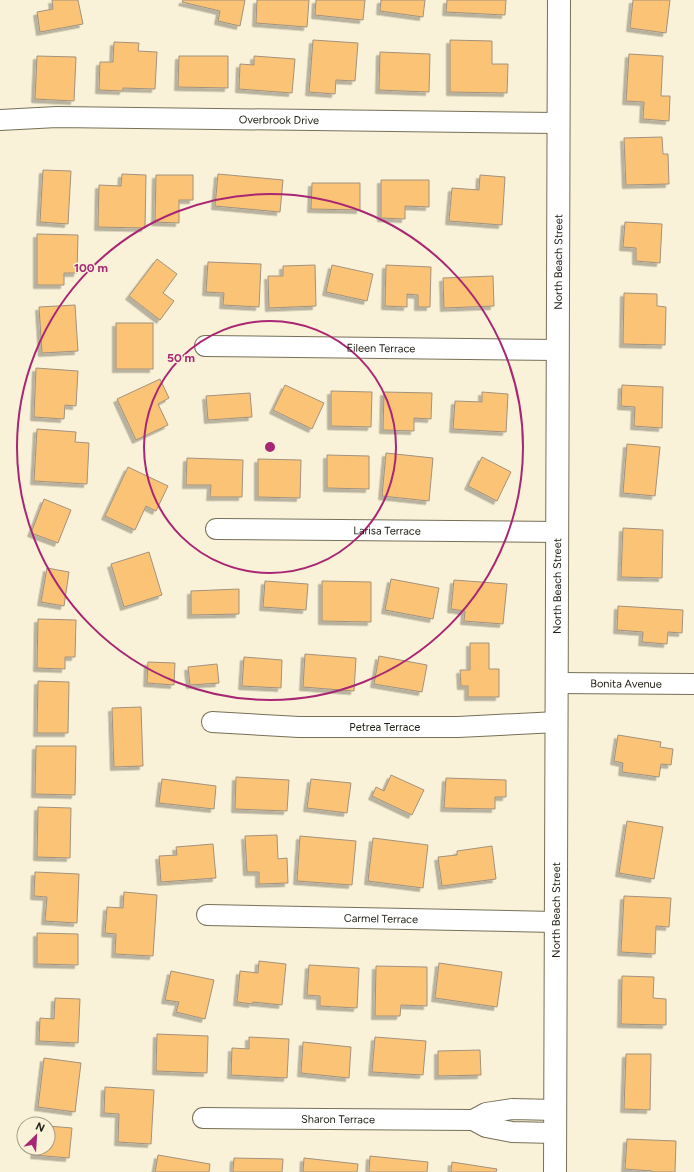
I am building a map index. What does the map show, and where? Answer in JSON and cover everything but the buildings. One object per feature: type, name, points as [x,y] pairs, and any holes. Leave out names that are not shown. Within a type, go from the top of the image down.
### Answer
[{"type":"street","name":"North Beach Street","points":[[555,1172],[559,0]]},
{"type":"street","name":"Overbrook Drive","points":[[0,120],[57,117],[558,123]]},
{"type":"street","name":"Eileen Terrace","points":[[204,346],[558,350]]},
{"type":"street","name":"Larisa Terrace","points":[[216,529],[557,532]]},
{"type":"street","name":"Bonita Avenue","points":[[557,683],[694,684]]},
{"type":"street","name":"Petrea Terrace","points":[[212,722],[299,727],[458,727],[557,722]]},
{"type":"street","name":"Carmel Terrace","points":[[207,915],[555,922]]},
{"type":"street","name":"Sharon Terrace","points":[[473,1120],[486,1113],[512,1109],[556,1110]]},
{"type":"street","name":"Sharon Terrace","points":[[203,1118],[473,1120],[486,1127],[512,1132],[556,1133]]}]
